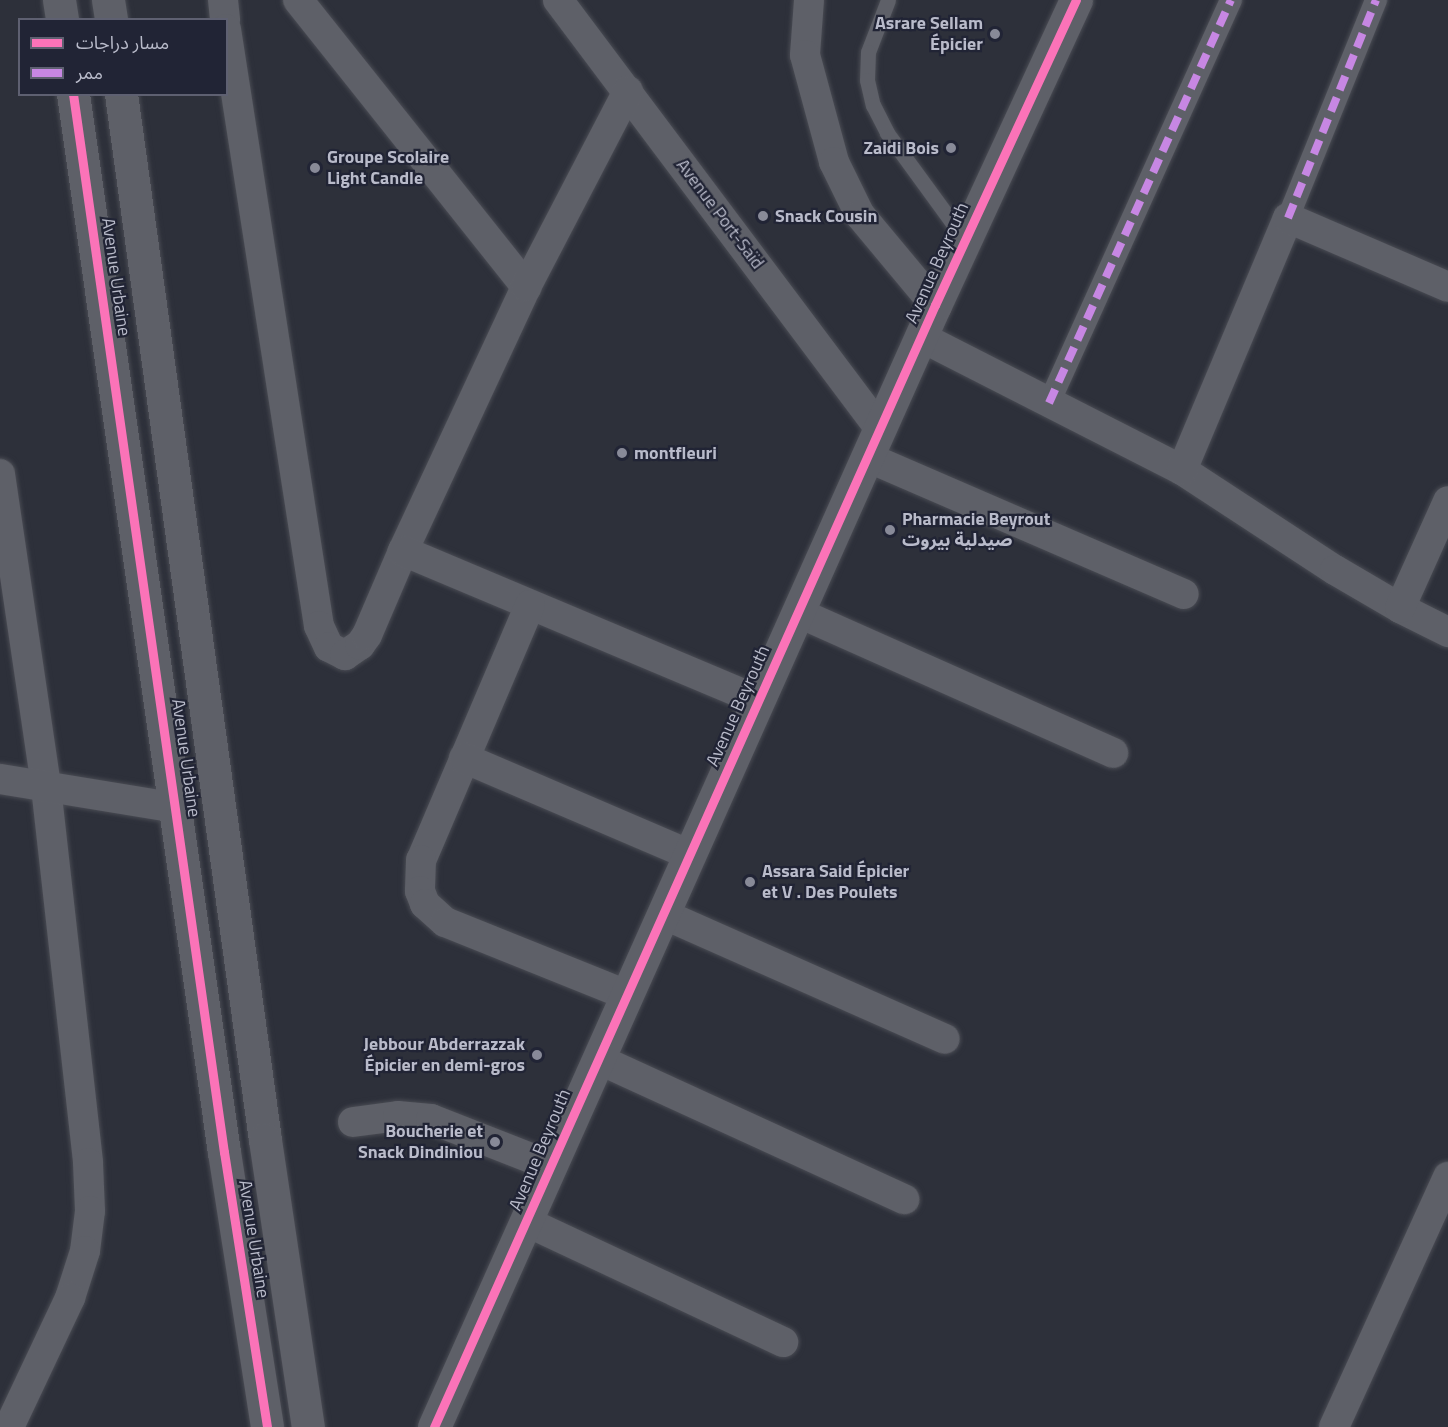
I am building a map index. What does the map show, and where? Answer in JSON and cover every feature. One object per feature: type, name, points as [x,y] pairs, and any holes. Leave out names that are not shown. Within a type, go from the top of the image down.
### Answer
[{"type":"street","points":[[59,0],[62,18]]},
{"type":"street","points":[[108,0],[111,18]]},
{"type":"street","points":[[223,0],[225,18]]},
{"type":"street","points":[[298,0],[526,287]]},
{"type":"street","name":"Avenue Port-Saïd","points":[[558,0],[628,91],[874,443]]},
{"type":"street","points":[[809,0],[805,55],[834,162],[860,215],[936,305]]},
{"type":"street","name":"Avenue Beyrouth","points":[[434,1427],[921,337],[1076,0]]},
{"type":"street","points":[[1049,404],[1231,0]]},
{"type":"street","points":[[1182,470],[1288,218],[1376,0]]},
{"type":"street","points":[[228,42],[319,626],[324,641],[336,653],[345,655],[360,645],[526,287],[628,91]]},
{"type":"street","name":"Avenue Urbaine","points":[[73,96],[177,808],[224,1152],[267,1427]]},
{"type":"street","name":"Avenue Urbaine","points":[[121,96],[263,1129],[308,1427]]},
{"type":"street","points":[[1288,218],[1448,287]]},
{"type":"street","points":[[921,337],[1182,470],[1335,570],[1400,608],[1448,632]]},
{"type":"street","points":[[874,443],[1184,594]]},
{"type":"street","points":[[0,474],[46,787],[88,1163],[90,1211],[85,1251],[70,1298],[9,1427]]},
{"type":"street","points":[[1400,608],[1448,501]]},
{"type":"street","points":[[403,551],[758,700]]},
{"type":"street","points":[[530,605],[421,861],[419,884],[425,904],[445,922],[627,995]]},
{"type":"street","points":[[799,613],[1113,753]]},
{"type":"street","points":[[464,758],[690,855]]},
{"type":"street","points":[[0,779],[177,808]]},
{"type":"street","points":[[663,914],[945,1039]]},
{"type":"street","points":[[598,1059],[904,1199]]},
{"type":"street","points":[[353,1122],[398,1116],[431,1119],[551,1166]]},
{"type":"street","points":[[1334,1427],[1448,1177]]},
{"type":"street","points":[[527,1221],[783,1342]]},
{"type":"lane","points":[[888,0],[868,52],[867,80],[873,105],[887,133],[965,240]]},
{"type":"marked path","points":[[1049,403],[1231,0]]},
{"type":"marked path","points":[[1288,218],[1376,0]]},
{"type":"cycle path","points":[[434,1427],[935,305],[1076,0]]},
{"type":"cycle path","points":[[73,96],[224,1152],[267,1427]]},
{"type":"place","name":"Asrare Sellam Épicier","points":[[995,34]]},
{"type":"place","name":"Zaidi Bois","points":[[951,148]]},
{"type":"place","name":"Groupe Scolaire Light Candle","points":[[315,168]]},
{"type":"place","name":"Snack Cousin","points":[[763,216]]},
{"type":"place","name":"montfleuri","points":[[622,453]]},
{"type":"place","name":"Pharmacie Beyrout صيدلية بيروت","points":[[890,530]]},
{"type":"place","name":"Assara Said Épicier et V . Des Poulets","points":[[750,882]]},
{"type":"place","name":"Jebbour Abderrazzak Épicier en demi-gros","points":[[537,1055]]},
{"type":"place","name":"Boucherie et Snack Dindiniou","points":[[495,1142]]}]
